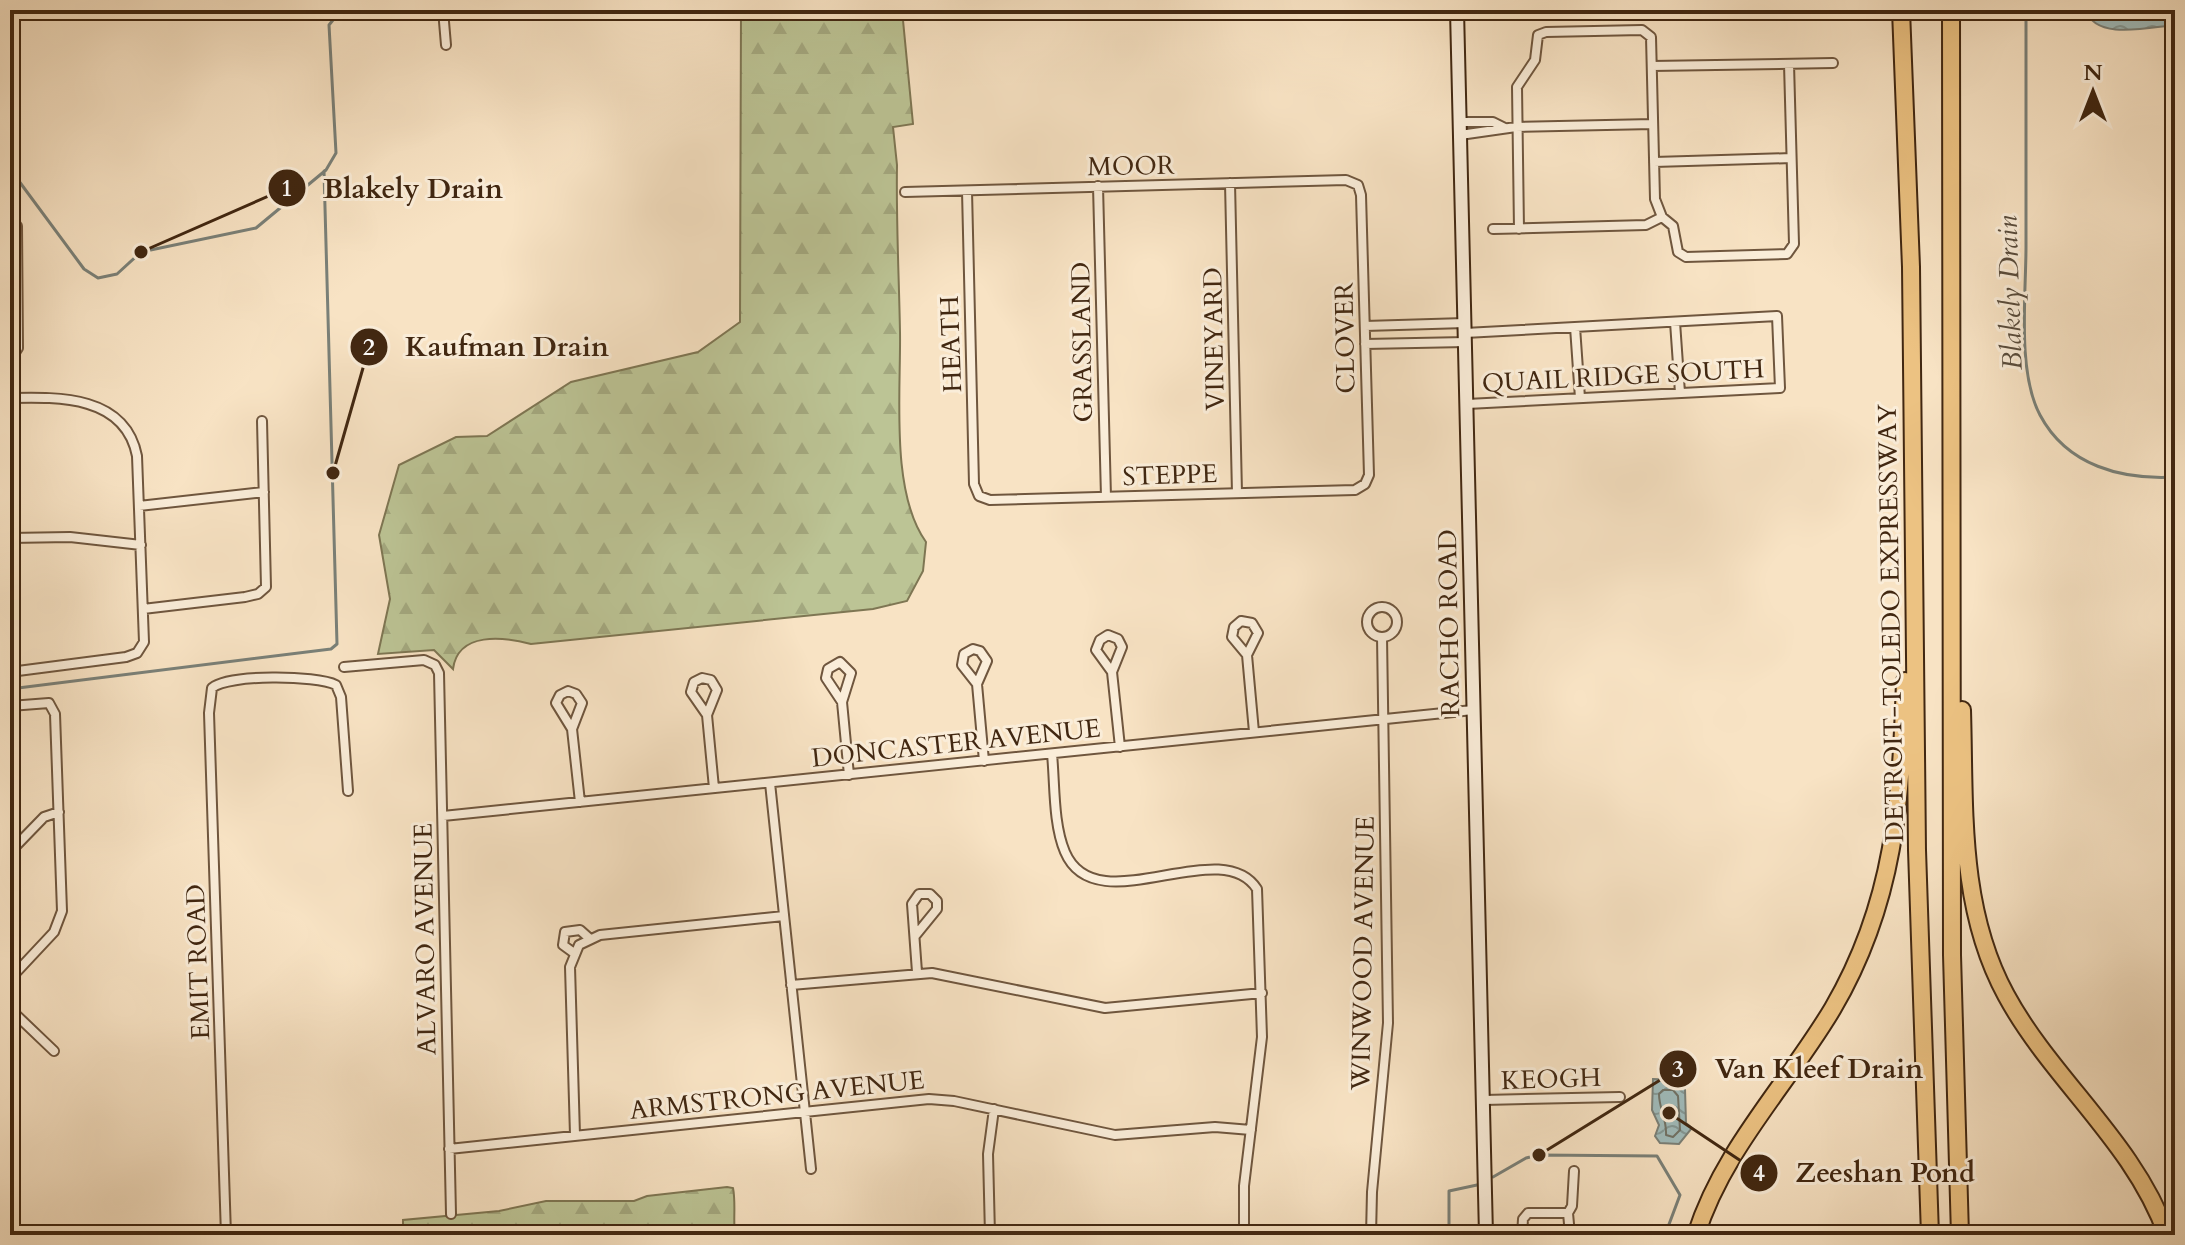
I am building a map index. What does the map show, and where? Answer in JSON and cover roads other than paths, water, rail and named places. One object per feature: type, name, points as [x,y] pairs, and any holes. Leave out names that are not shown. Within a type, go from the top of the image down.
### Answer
[{"type":"highway","name":"DETROIT-TOLEDO EXPRESSWAY","points":[[1901,10],[1909,192],[1921,1023],[1930,1235]]},
{"type":"highway","points":[[1951,10],[1952,955],[1960,1235]]},
{"type":"highway","points":[[1696,1235],[1727,1164],[1843,991],[1871,928],[1888,872],[1900,793],[1906,574],[1913,475]]},
{"type":"highway","points":[[1951,509],[1960,606],[1966,852],[1977,921],[2007,998],[2117,1143],[2156,1204],[2167,1235]]},
{"type":"street","points":[[443,10],[446,45]]},
{"type":"street","name":"RACHO ROAD","points":[[1457,10],[1486,1235]]},
{"type":"street","points":[[1519,229],[1516,127],[1519,80],[1535,60],[1538,35],[1546,32],[1633,30],[1650,33],[1655,199],[1662,217],[1673,226],[1678,252],[1686,257],[1782,255],[1791,251],[1794,244],[1789,64]]},
{"type":"street","points":[[1652,66],[1833,63]]},
{"type":"street","points":[[1460,129],[1493,122],[1505,128],[1653,124]]},
{"type":"street","points":[[1654,162],[1791,158]]},
{"type":"street","name":"MOOR","points":[[905,192],[1346,180],[1358,185]]},
{"type":"street","name":"VINEYARD","points":[[1230,183],[1237,493]]},
{"type":"street","name":"CLOVER","points":[[1358,185],[1361,195],[1369,475],[1361,488]]},
{"type":"street","name":"GRASSLAND","points":[[1098,186],[1106,497]]},
{"type":"street","name":"HEATH","points":[[967,191],[974,484],[979,496]]},
{"type":"street","points":[[1493,229],[1646,225],[1662,217]]},
{"type":"street","points":[[10,360],[18,348],[17,226]]},
{"type":"street","name":"QUAIL RIDGE SOUTH","points":[[1467,404],[1780,388],[1777,316],[1675,322]]},
{"type":"street","points":[[1365,344],[1465,332],[1675,322],[1680,393]]},
{"type":"street","points":[[1365,326],[1465,332]]},
{"type":"street","points":[[1575,327],[1580,398]]},
{"type":"street","points":[[10,398],[73,398],[117,420],[136,448],[144,642],[137,653],[11,672],[10,625]]},
{"type":"street","points":[[143,609],[245,597],[264,590],[267,573],[262,421]]},
{"type":"street","name":"STEPPE","points":[[979,496],[990,500],[1361,488]]},
{"type":"street","points":[[139,506],[264,492]]},
{"type":"street","points":[[10,538],[70,537],[141,545]]},
{"type":"street","name":"WINWOOD AVENUE","points":[[1371,1235],[1372,1192],[1388,1023],[1382,637]]},
{"type":"street","points":[[1247,655],[1254,732]]},
{"type":"street","name":"ALVARO AVENUE","points":[[344,667],[424,660],[435,665],[439,673],[451,1214]]},
{"type":"street","points":[[842,702],[826,678],[828,669],[840,662],[850,669],[852,678],[842,702],[849,775]]},
{"type":"street","points":[[1112,672],[1120,747]]},
{"type":"street","name":"EMIT ROAD","points":[[226,1235],[209,713],[212,688],[224,683],[298,677],[326,680],[336,685],[341,697],[348,791]]},
{"type":"street","points":[[977,684],[984,761]]},
{"type":"street","points":[[10,706],[49,703],[55,714],[60,922],[10,979]]},
{"type":"street","name":"DONCASTER AVENUE","points":[[443,816],[1473,710]]},
{"type":"street","points":[[707,715],[714,788]]},
{"type":"street","points":[[572,729],[580,802]]},
{"type":"street","points":[[1052,754],[1062,845],[1073,866],[1086,876],[1112,881],[1222,870],[1252,881],[1260,901],[1260,1065],[1244,1186],[1244,1235]]},
{"type":"street","points":[[770,783],[811,1169]]},
{"type":"street","points":[[10,852],[44,817],[59,812]]},
{"type":"street","points":[[915,936],[937,909],[937,901],[930,894],[919,894],[913,900],[915,936],[917,972]]},
{"type":"street","points":[[575,1135],[570,967],[574,953],[589,938],[784,916]]},
{"type":"street","points":[[574,953],[563,945],[565,932],[580,930],[589,938]]},
{"type":"street","points":[[791,985],[917,972],[1105,1008],[1262,993]]},
{"type":"street","points":[[10,1009],[54,1051]]},
{"type":"street","name":"KEOGH","points":[[1484,1100],[1620,1097]]},
{"type":"street","name":"ARMSTRONG AVENUE","points":[[449,1149],[929,1099],[994,1109],[1115,1135],[1215,1127],[1251,1130]]},
{"type":"street","points":[[990,1235],[988,1154],[994,1109]]},
{"type":"street","points":[[1570,1235],[1568,1213],[1572,1206],[1574,1171]]},
{"type":"street","points":[[1522,1235],[1523,1219],[1528,1213],[1568,1213]]},
{"type":"water","points":[[2086,10],[2175,10],[2175,25],[2112,29],[2091,20]]},
{"type":"water","points":[[1653,1079],[1676,1080],[1685,1089],[1686,1123],[1692,1128],[1679,1144],[1660,1143],[1655,1136],[1659,1125],[1652,1110]]},
{"type":"waterway","name":"Blakely Drain","points":[[10,169],[84,269],[98,278],[117,274],[141,252],[256,228],[326,170],[336,153],[329,25],[341,10]]},
{"type":"waterway","name":"Blakely Drain","points":[[2026,10],[2024,333],[2033,397],[2051,432],[2081,458],[2135,476],[2175,477]]},
{"type":"waterway","points":[[10,689],[331,649],[337,644],[324,171]]},
{"type":"waterway","points":[[1493,1177],[1526,1158],[1539,1155],[1657,1156],[1680,1195],[1665,1235]]},
{"type":"waterway","points":[[1449,1235],[1449,1191],[1477,1185]]},
{"type":"place","name":"Blakely Drain","points":[[141,252]]},
{"type":"place","name":"Kaufman Drain","points":[[333,473]]},
{"type":"place","name":"Zeeshan Pond","points":[[1669,1113]]},
{"type":"place","name":"Van Kleef Drain","points":[[1539,1155]]}]
